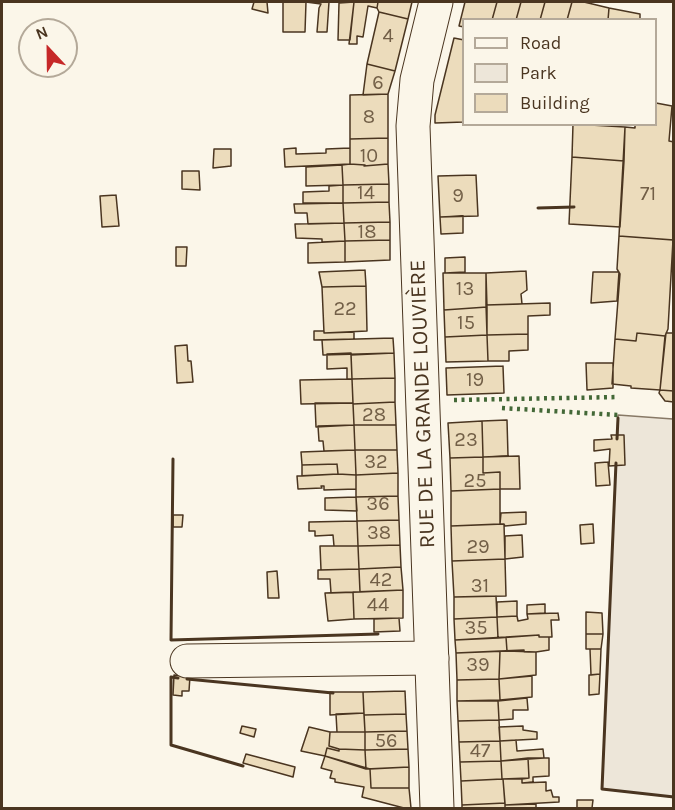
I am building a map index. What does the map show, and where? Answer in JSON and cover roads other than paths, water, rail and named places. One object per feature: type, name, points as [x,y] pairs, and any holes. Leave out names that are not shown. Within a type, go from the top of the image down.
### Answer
[{"type":"main road","name":"RUE DE LA GRANDE LOUVIÈRE","points":[[436,2],[417,80],[413,126],[437,808]]},
{"type":"main road","points":[[187,661],[432,658]]}]
